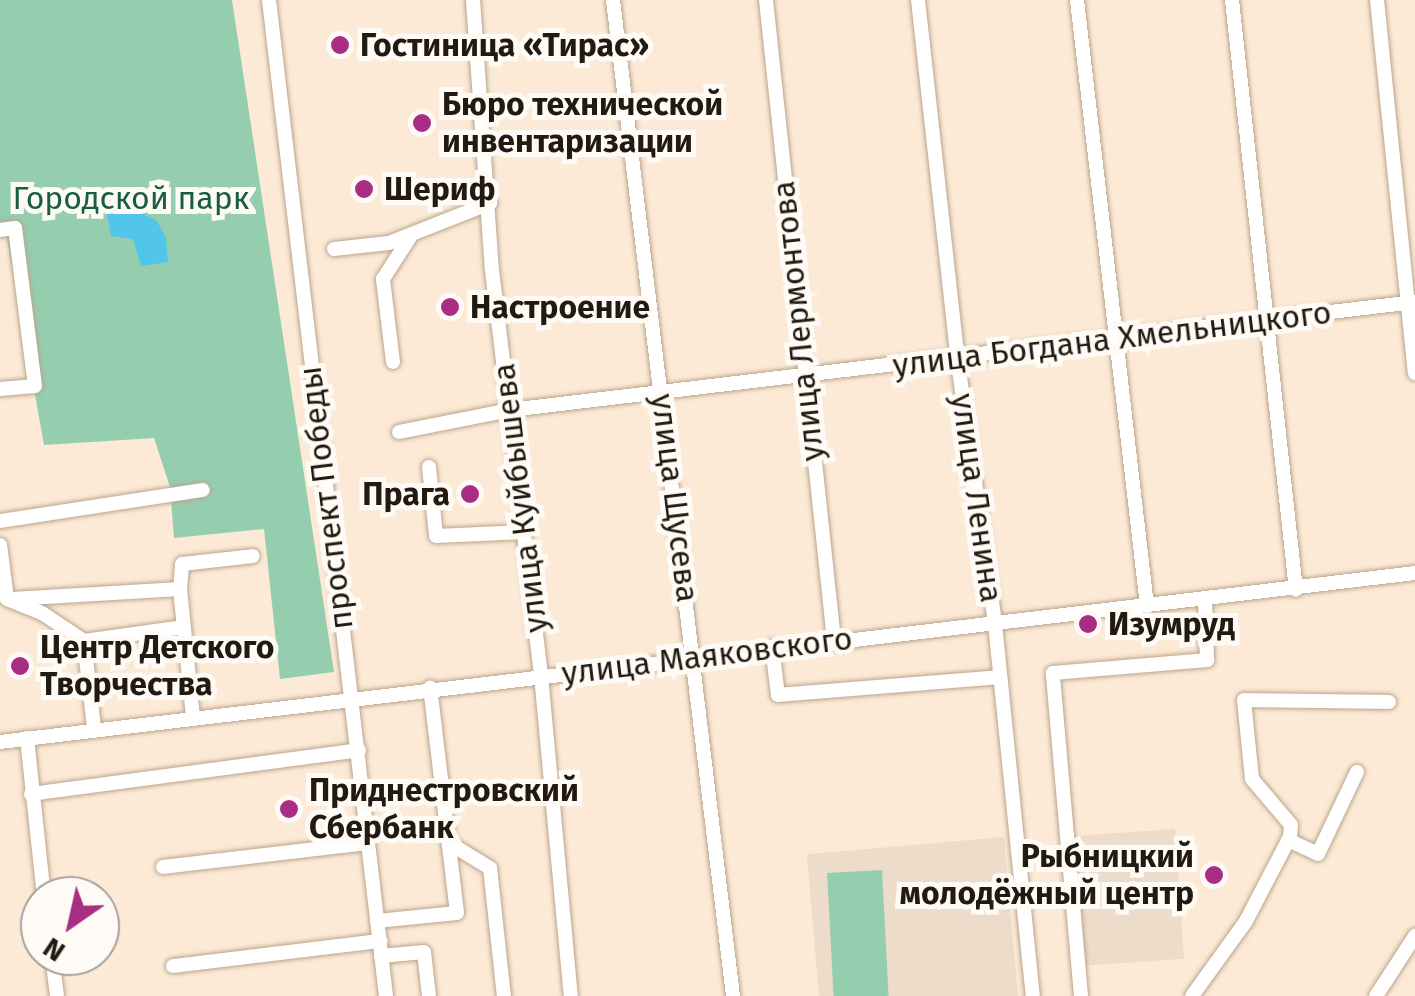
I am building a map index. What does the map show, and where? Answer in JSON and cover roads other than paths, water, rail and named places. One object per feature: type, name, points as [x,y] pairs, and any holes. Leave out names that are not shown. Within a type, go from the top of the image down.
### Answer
[{"type":"street","name":"проспект Победы","points":[[269,0],[386,996]]},
{"type":"street","name":"улица Куйбышева","points":[[473,0],[492,270],[542,674],[571,996]]},
{"type":"street","name":"улица Щусева","points":[[614,0],[696,660],[733,996]]},
{"type":"street","name":"улица Лермонтова","points":[[766,0],[834,641]]},
{"type":"street","name":"улица Ленина","points":[[918,0],[956,356],[995,624],[1033,996]]},
{"type":"street","points":[[1077,0],[1147,606]]},
{"type":"street","points":[[1232,0],[1296,590]]},
{"type":"street","points":[[1376,0],[1411,303],[1415,373]]},
{"type":"street","points":[[334,249],[389,243],[490,203]]},
{"type":"street","points":[[0,230],[15,228],[35,386],[0,389]]},
{"type":"street","points":[[393,362],[383,279],[414,232]]},
{"type":"street","name":"улица Богдана Хмельницкого","points":[[399,432],[510,410],[1411,303]]},
{"type":"street","points":[[429,467],[436,536],[525,532]]},
{"type":"street","points":[[0,521],[204,490]]},
{"type":"street","points":[[0,545],[7,599]]},
{"type":"street","points":[[194,717],[180,589],[182,564],[253,556]]},
{"type":"street","name":"улица Маяковского","points":[[0,742],[94,727],[1415,574]]},
{"type":"street","points":[[7,599],[180,589]]},
{"type":"street","points":[[7,599],[42,613],[84,641],[184,627]]},
{"type":"street","points":[[1081,996],[1053,674],[1207,660],[1204,600]]},
{"type":"street","points":[[84,641],[94,727]]},
{"type":"street","points":[[772,647],[778,695],[1000,676]]},
{"type":"street","points":[[378,921],[457,914],[430,688]]},
{"type":"street","points":[[1358,772],[1318,854],[1289,832],[1252,779],[1244,700],[1389,702]]},
{"type":"street","points":[[27,738],[41,876]]},
{"type":"street","points":[[31,794],[359,750]]},
{"type":"street","points":[[1192,996],[1246,921],[1289,832]]},
{"type":"street","points":[[164,867],[367,843]]},
{"type":"street","points":[[449,843],[490,868],[504,996]]},
{"type":"street","points":[[1376,996],[1415,936]]},
{"type":"street","points":[[172,966],[381,948],[424,952],[428,996]]},
{"type":"water","points":[[106,208],[132,208],[157,221],[166,238],[168,262],[141,266],[133,239],[111,236]]},
{"type":"place","name":"Гостиница «Тирас»","points":[[340,45]]},
{"type":"place","name":"Бюро технической инвентаризации","points":[[422,123]]},
{"type":"place","name":"Шериф","points":[[364,189]]},
{"type":"place","name":"Настроение","points":[[450,307]]},
{"type":"place","name":"Прага","points":[[470,494]]},
{"type":"place","name":"Изумруд","points":[[1088,624]]},
{"type":"place","name":"Центр Детского Творчества","points":[[20,666]]},
{"type":"place","name":"Приднестровский Сбербанк","points":[[289,809]]},
{"type":"place","name":"Рыбницкий молодёжный центр","points":[[1214,875]]},
{"type":"park label","name":"Городской парк","points":[[131,198]]}]
